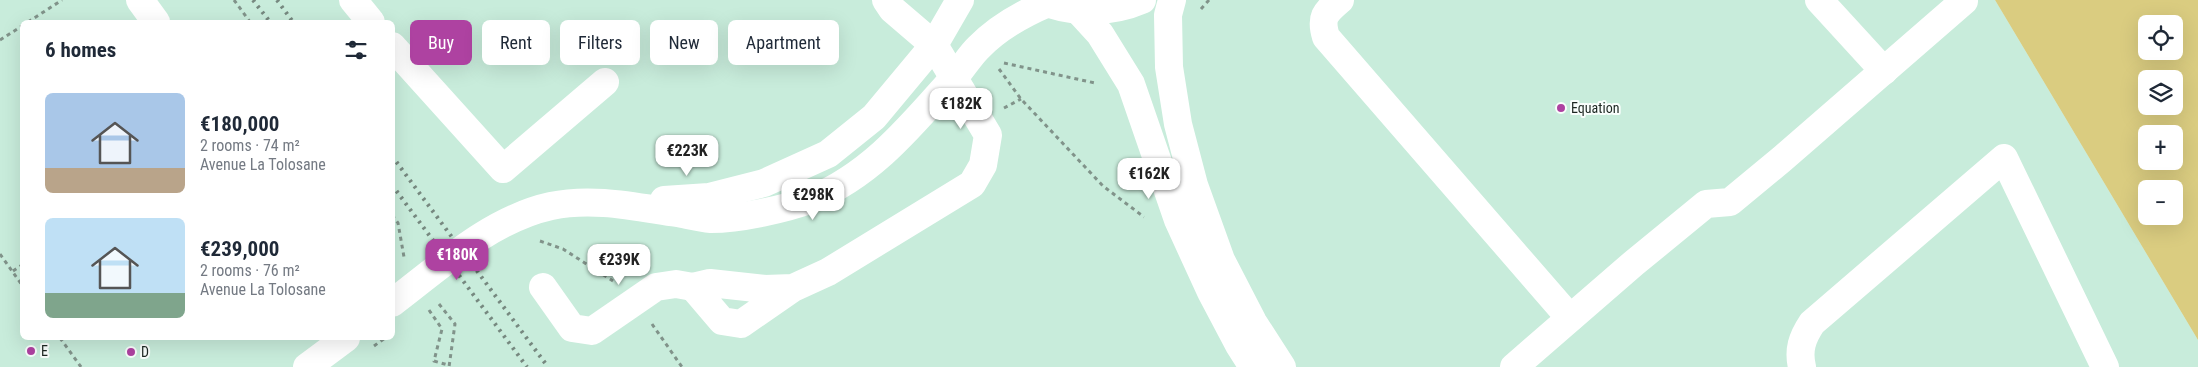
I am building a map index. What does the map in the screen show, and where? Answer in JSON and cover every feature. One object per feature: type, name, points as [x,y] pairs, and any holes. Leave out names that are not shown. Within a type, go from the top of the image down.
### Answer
[{"type":"street","points":[[140,0],[155,20]]},
{"type":"street","points":[[353,0],[369,20]]},
{"type":"street","points":[[693,287],[722,321],[741,324],[793,288],[828,272],[972,184],[983,165],[988,135],[934,45],[892,9],[886,0]]},
{"type":"street","points":[[615,204],[709,197],[764,183],[828,154],[874,117],[934,45],[960,0]]},
{"type":"street","points":[[409,300],[481,237],[515,216],[552,206],[582,202],[615,204],[711,218],[766,212],[812,199],[854,178],[890,148],[954,79],[978,48],[1022,14],[1045,2],[1078,10],[1106,10],[1142,0]]},
{"type":"street","points":[[1172,0],[1168,14],[1169,67],[1178,124],[1194,185],[1221,260],[1253,322],[1282,367]]},
{"type":"street","points":[[1340,0],[1325,12],[1322,25],[1326,37],[1570,318]]},
{"type":"street","points":[[1819,0],[1884,71]]},
{"type":"street","points":[[1514,367],[1634,263],[1706,204],[1730,202],[1964,1]]},
{"type":"street","points":[[1078,10],[1100,34],[1131,84],[1178,220],[1211,292],[1253,367]]},
{"type":"street","points":[[395,49],[503,169],[605,82]]},
{"type":"street","points":[[1802,367],[1799,354],[1803,336],[1812,323],[2004,158],[2105,367]]},
{"type":"street","points":[[543,287],[572,328],[592,331],[627,293],[676,284],[693,287],[710,283],[765,289],[793,288]]},
{"type":"street","points":[[307,367],[343,340]]},
{"type":"path","points":[[31,20],[62,0]]},
{"type":"path","points":[[234,0],[249,20]]},
{"type":"path","points":[[0,40],[20,27]]},
{"type":"path","points":[[1001,62],[1093,82],[1098,85]]},
{"type":"path","points":[[998,68],[1021,99],[1103,186],[1147,220]]},
{"type":"path","points":[[395,219],[398,223],[403,256]]},
{"type":"path","points":[[534,239],[562,249],[627,293],[682,367]]},
{"type":"path","points":[[0,254],[20,282]]},
{"type":"path","points":[[13,271],[20,266]]},
{"type":"path","points":[[409,300],[442,329],[434,361],[449,366],[455,324]]},
{"type":"path","points":[[61,340],[81,367]]},
{"type":"shaded area","points":[[0,0],[1995,0],[2198,340],[2198,367],[0,367]]},
{"type":"shaded area","points":[[1995,0],[2198,0],[2198,340]]},
{"type":"railway","points":[[253,0],[268,20]]},
{"type":"railway","points":[[277,0],[292,20]]},
{"type":"railway","points":[[395,160],[548,367]]},
{"type":"railway","points":[[395,189],[527,367]]},
{"type":"place","name":"Equation","points":[[1561,108]]},
{"type":"place","name":"E","points":[[31,351]]},
{"type":"place","name":"D","points":[[131,352]]}]
